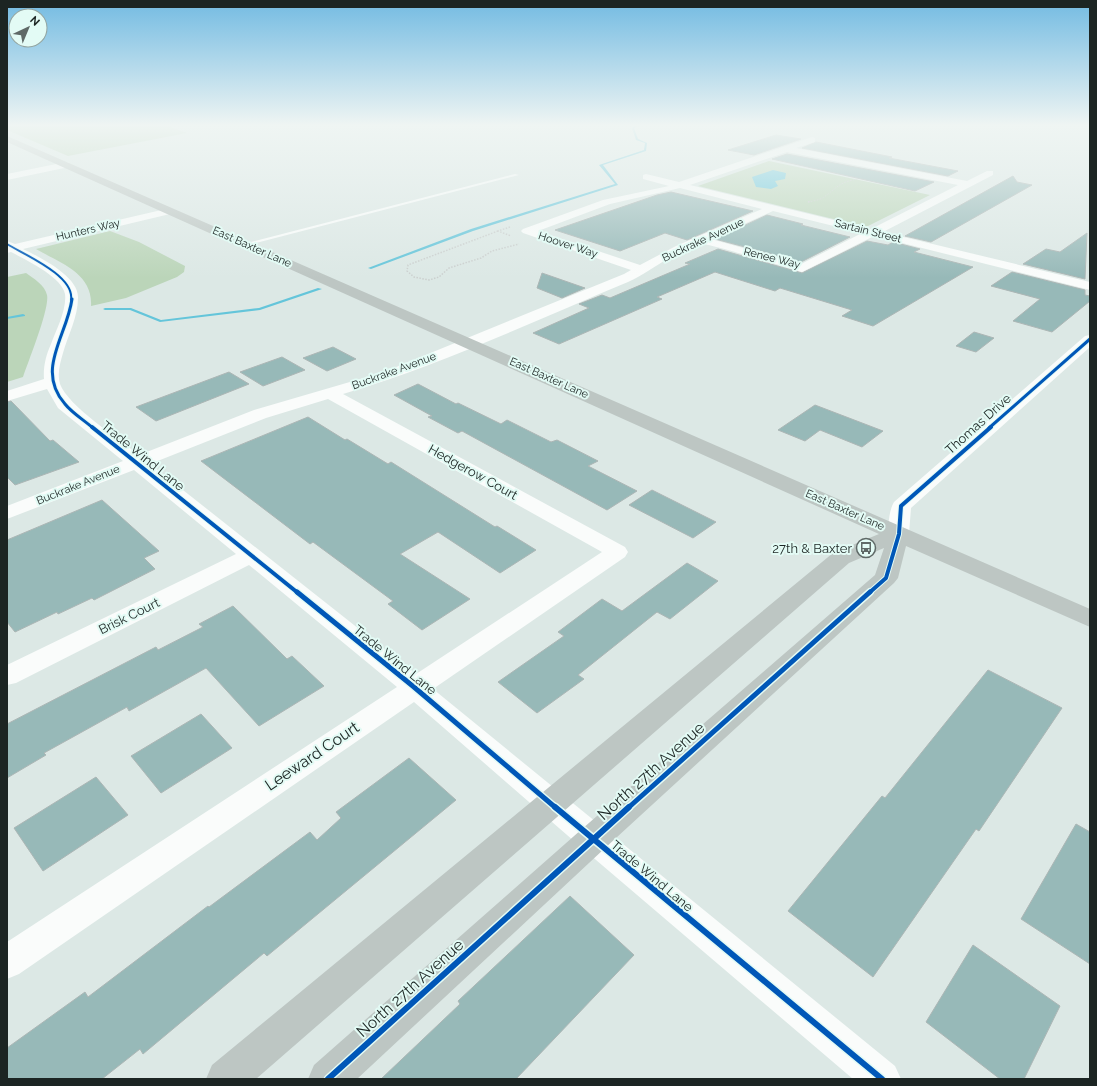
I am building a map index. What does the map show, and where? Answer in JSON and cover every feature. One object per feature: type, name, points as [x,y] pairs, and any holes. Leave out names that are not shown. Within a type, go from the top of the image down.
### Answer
[{"type":"main road","name":"East Baxter Lane","points":[[92,177],[470,342],[1090,619]]},
{"type":"main road","points":[[226,1079],[841,558],[899,534]]},
{"type":"main road","name":"North 27th Avenue","points":[[328,1079],[593,839],[886,578],[899,534]]},
{"type":"street","name":"Sartain Street","points":[[646,177],[1090,286]]},
{"type":"street","name":"Hoover Way","points":[[643,270],[527,232],[607,202],[680,185],[705,177]]},
{"type":"street","points":[[928,177],[967,184]]},
{"type":"street","name":"Renee Way","points":[[700,239],[802,268],[981,177]]},
{"type":"street","name":"Buckrake Avenue","points":[[7,513],[260,414],[390,375],[628,277],[680,248],[772,208]]},
{"type":"street","name":"Hunters Way","points":[[9,247],[170,211]]},
{"type":"street","points":[[7,396],[52,382],[53,362],[72,303],[71,290],[61,278],[9,247]]},
{"type":"street","name":"Thomas Drive","points":[[899,534],[901,506],[1090,339]]},
{"type":"street","name":"Trade Wind Lane","points":[[52,382],[64,404],[250,556],[414,687],[551,804],[882,1079]]},
{"type":"street","name":"Hedgerow Court","points":[[329,393],[617,552]]},
{"type":"street","name":"Leeward Court","points":[[7,962],[617,552]]},
{"type":"street","name":"Brisk Court","points":[[7,676],[250,556]]},
{"type":"lane","points":[[246,244],[510,177]]},
{"type":"path","points":[[807,204],[809,200],[823,198],[831,190],[845,181],[863,177]]},
{"type":"green space","points":[[724,177],[843,177],[930,195],[866,227],[698,186]]},
{"type":"green space","points":[[110,231],[139,242],[185,266],[184,272],[177,277],[126,298],[91,306],[87,285],[81,277],[64,264],[36,249]]},
{"type":"green space","points":[[26,273],[44,288],[47,295],[47,302],[34,348],[23,377],[7,382],[7,277]]},
{"type":"water","points":[[752,177],[785,177],[785,179],[775,181],[778,186],[771,189],[756,187]]},
{"type":"building","points":[[851,177],[906,177],[934,182],[915,191]]},
{"type":"building","points":[[1012,177],[1017,182],[1032,185],[931,242],[905,236]]},
{"type":"building","points":[[671,192],[753,211],[687,240],[665,233],[620,251],[555,230],[657,195]]},
{"type":"building","points":[[767,215],[850,237],[801,262],[715,239]]},
{"type":"building","points":[[1087,233],[1085,279],[1023,264],[1046,249],[1060,252]]},
{"type":"building","points":[[867,241],[888,245],[893,242],[920,249],[914,252],[973,267],[873,326],[842,316],[852,310],[780,288],[775,291],[715,272],[657,297],[662,299],[559,344],[533,333],[589,308],[579,304],[602,295],[610,298],[690,264],[685,263],[718,249],[802,273]]},
{"type":"building","points":[[1012,272],[1085,290],[1085,295],[1090,296],[1090,301],[1052,332],[1013,321],[1040,299],[991,286]]},
{"type":"building","points":[[542,273],[585,288],[562,298],[537,288]]},
{"type":"building","points":[[974,332],[994,338],[976,352],[956,346]]},
{"type":"building","points":[[333,347],[356,359],[327,371],[303,358]]},
{"type":"building","points":[[282,357],[305,370],[263,386],[240,372]]},
{"type":"building","points":[[229,372],[249,384],[156,421],[136,407]]},
{"type":"building","points":[[418,384],[456,404],[458,403],[501,424],[507,420],[551,442],[557,440],[598,461],[588,466],[637,491],[607,510],[462,431],[458,433],[428,417],[432,416],[394,395]]},
{"type":"building","points":[[11,401],[50,441],[53,440],[79,462],[15,485],[7,477],[7,402]]},
{"type":"building","points":[[815,405],[883,431],[862,447],[820,430],[805,441],[778,430]]},
{"type":"building","points":[[308,417],[388,464],[391,462],[495,527],[497,526],[536,550],[500,573],[438,532],[400,554],[470,599],[422,630],[388,604],[393,601],[313,542],[310,544],[201,461]]},
{"type":"building","points":[[652,490],[716,522],[693,538],[629,505]]},
{"type":"building","points":[[102,500],[159,551],[144,558],[155,569],[94,600],[92,598],[58,614],[57,612],[15,632],[7,622],[7,540]]},
{"type":"building","points":[[687,563],[718,581],[670,619],[657,612],[578,675],[584,679],[537,713],[498,682],[564,636],[558,632],[602,599],[622,611]]},
{"type":"building","points":[[233,606],[287,659],[292,656],[324,686],[259,726],[206,668],[129,711],[127,707],[44,753],[46,755],[7,778],[7,724],[156,647],[158,650],[203,627],[199,624]]},
{"type":"building","points":[[988,670],[1062,708],[979,831],[976,829],[873,977],[788,911],[882,796],[885,798]]},
{"type":"building","points":[[201,714],[232,748],[161,793],[131,756]]},
{"type":"building","points":[[409,758],[456,800],[267,956],[264,953],[143,1054],[140,1049],[102,1079],[7,1079],[7,1048],[85,992],[88,997],[208,906],[209,907],[310,832],[317,840],[341,818],[336,812]]},
{"type":"building","points":[[96,777],[128,815],[43,871],[14,828]]},
{"type":"building","points":[[1076,824],[1090,832],[1090,964],[1021,919]]},
{"type":"building","points":[[570,896],[634,955],[516,1079],[381,1079],[460,1004],[458,1001]]},
{"type":"building","points":[[973,945],[1060,1006],[1024,1079],[1000,1079],[926,1022]]},
{"type":"waterway","points":[[370,268],[472,230],[617,184],[611,177]]},
{"type":"waterway","points":[[105,309],[131,309],[160,321],[260,309],[320,289]]},
{"type":"waterway","points":[[7,318],[23,315]]},
{"type":"cycle path","points":[[7,244],[41,263],[64,281],[70,288],[72,296],[71,306],[53,360],[51,373],[52,383],[64,404],[414,687],[593,839],[882,1079]]},
{"type":"cycle path","points":[[328,1079],[593,839],[886,578],[899,534],[901,506],[1090,339]]},
{"type":"place","name":"27th & Baxter","points":[[866,548]]}]
